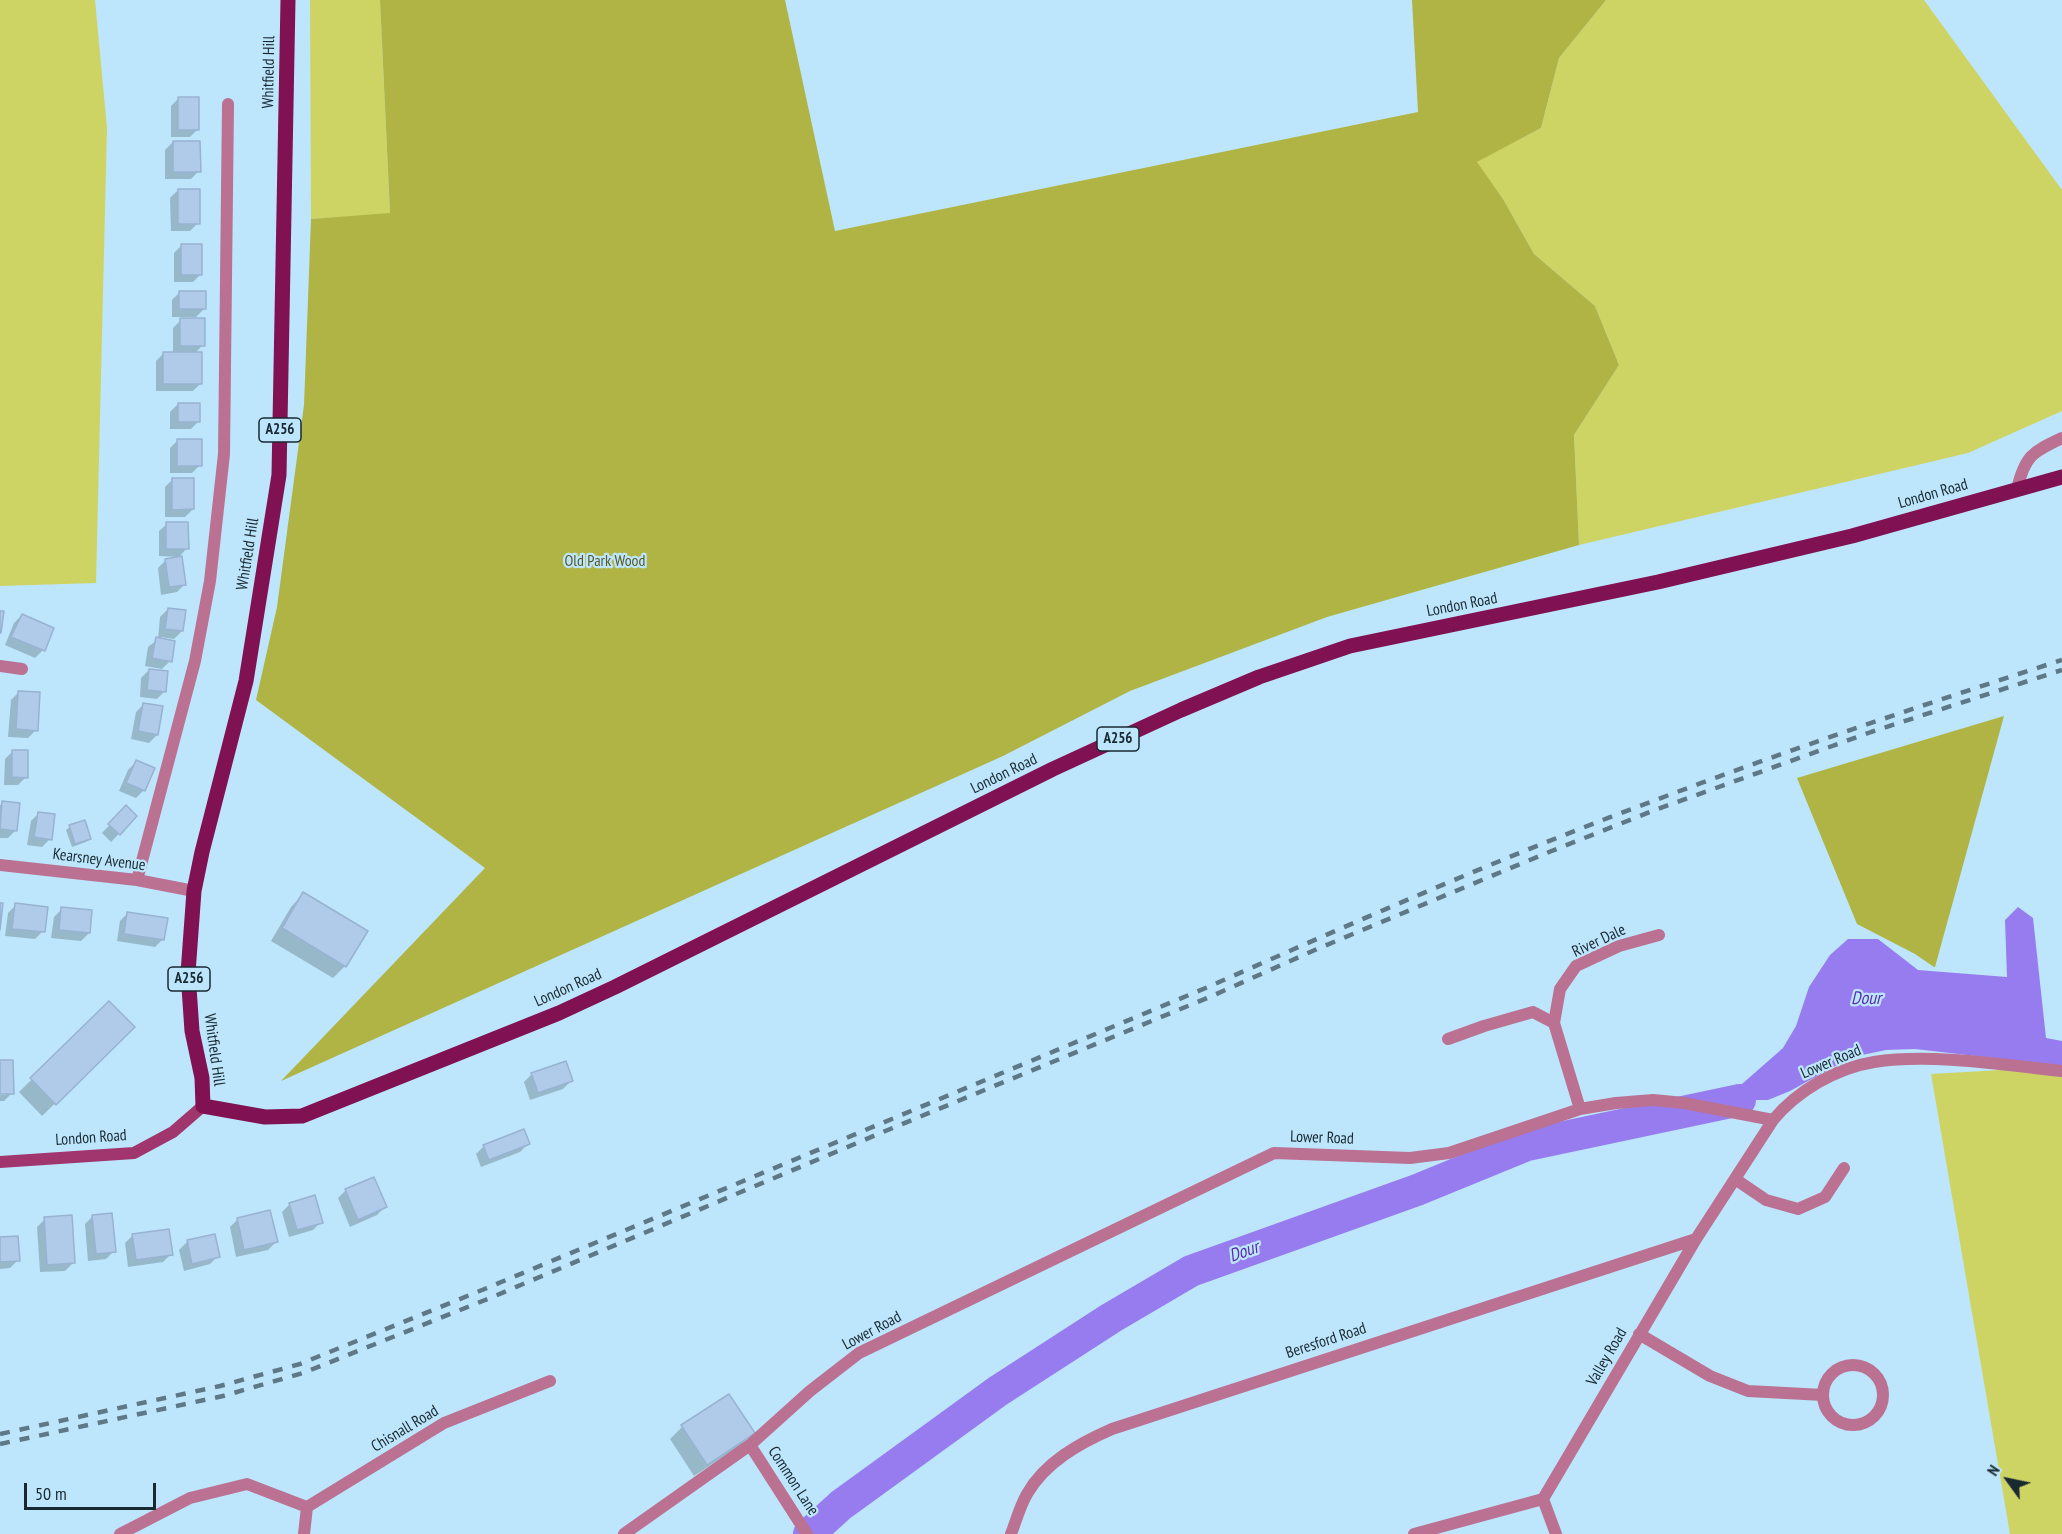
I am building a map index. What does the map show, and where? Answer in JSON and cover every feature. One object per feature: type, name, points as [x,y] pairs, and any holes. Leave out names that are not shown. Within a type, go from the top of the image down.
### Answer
[{"type":"main road","name":"Whitfield Hill","points":[[203,1106],[201,1078],[192,1031],[188,973],[194,891],[246,681],[279,475],[288,0]]},
{"type":"main road","name":"London Road","points":[[203,1106],[265,1117],[302,1116],[433,1065],[559,1013],[615,987],[1053,769],[1181,710],[1259,677],[1350,646],[1658,582],[1852,536],[2062,477]]},
{"type":"street","name":"Whitfield Hill","points":[[137,880],[195,661],[210,581],[224,454],[228,104]]},
{"type":"street","points":[[2018,489],[2022,467],[2044,446],[2062,438]]},
{"type":"street","points":[[0,666],[22,669]]},
{"type":"street","name":"Kearsney Avenue","points":[[0,866],[137,880],[194,891]]},
{"type":"street","name":"River Dale","points":[[1580,1109],[1554,1023],[1560,990],[1576,966],[1619,946],[1659,935]]},
{"type":"street","points":[[1448,1039],[1533,1012],[1554,1023]]},
{"type":"street","name":"Lower Road","points":[[624,1534],[750,1445],[809,1392],[859,1353],[1274,1153],[1410,1158],[1449,1153],[1580,1109],[1653,1100],[1684,1103],[1773,1120],[1786,1104],[1808,1087],[1848,1069],[1873,1062],[1903,1060],[1979,1062],[2062,1071]]},
{"type":"street","name":"London Road","points":[[0,1162],[134,1154],[173,1132],[203,1106]]},
{"type":"street","name":"Valley Road","points":[[1543,1499],[1696,1239],[1773,1120]]},
{"type":"street","points":[[1735,1179],[1766,1200],[1798,1209],[1825,1197],[1844,1168]]},
{"type":"street","name":"Beresford Road","points":[[1011,1534],[1026,1496],[1038,1477],[1086,1440],[1112,1428],[1696,1239]]},
{"type":"street","points":[[1639,1334],[1710,1376],[1748,1391],[1823,1395]]},
{"type":"street","points":[[1847,1366],[1860,1366],[1872,1372],[1880,1382],[1883,1395],[1880,1408],[1872,1419],[1860,1425],[1846,1425],[1834,1419],[1826,1408],[1823,1395],[1826,1382],[1835,1372],[1847,1366]]},
{"type":"street","name":"Chisnall Road","points":[[307,1508],[444,1423],[550,1381]]},
{"type":"street","name":"Common Lane","points":[[750,1445],[807,1534]]},
{"type":"street","points":[[120,1534],[190,1498],[247,1484],[307,1508],[304,1534]]},
{"type":"street","points":[[1414,1534],[1543,1499],[1556,1534]]},
{"type":"green space","points":[[0,0],[95,0],[107,128],[96,583],[0,586]]},
{"type":"green space","points":[[310,0],[380,0],[390,214],[311,219]]},
{"type":"green space","name":"Old Park Wood","points":[[380,0],[785,0],[835,231],[1418,112],[1412,0],[1606,0],[1559,58],[1541,128],[1477,162],[1503,199],[1534,254],[1595,306],[1619,365],[1574,435],[1579,545],[1327,617],[1130,691],[1003,756],[281,1081],[485,868],[256,700],[277,607],[304,405],[311,219],[390,213]]},
{"type":"green space","points":[[1606,0],[1924,0],[2062,190],[2062,411],[1968,453],[1579,545],[1574,435],[1619,365],[1595,306],[1534,254],[1503,199],[1476,162],[1541,128],[1559,58]]},
{"type":"green space","points":[[2004,716],[1934,967],[1915,954],[1857,924],[1797,778]]},
{"type":"green space","points":[[2000,1070],[2062,1076],[2062,1534],[2010,1534],[1931,1074]]},
{"type":"water","name":"Dour","points":[[2018,907],[2033,918],[2046,1038],[2062,1041],[2062,1066],[1915,1049],[1886,1050],[1862,1055],[1839,1064],[1790,1091],[1768,1100],[1740,1100],[1734,1091],[1783,1048],[1796,1026],[1809,987],[1830,955],[1848,939],[1878,939],[1918,970],[2007,977],[2005,920]]},
{"type":"building","points":[[178,97],[199,97],[199,130],[178,130]]},
{"type":"building","points":[[173,141],[200,141],[201,172],[173,172]]},
{"type":"building","points":[[178,189],[200,189],[200,224],[178,224]]},
{"type":"building","points":[[181,244],[202,244],[202,275],[181,275]]},
{"type":"building","points":[[179,291],[206,291],[206,309],[179,309]]},
{"type":"building","points":[[180,318],[205,318],[205,346],[180,346]]},
{"type":"building","points":[[163,352],[202,352],[202,384],[163,384]]},
{"type":"building","points":[[178,403],[200,403],[200,422],[178,422]]},
{"type":"building","points":[[177,439],[202,439],[202,466],[177,466]]},
{"type":"building","points":[[172,478],[194,478],[194,509],[172,510]]},
{"type":"building","points":[[166,522],[188,522],[189,549],[166,549]]},
{"type":"building","points":[[182,556],[186,585],[169,587],[165,559]]},
{"type":"building","points":[[168,608],[186,610],[183,631],[165,629]]},
{"type":"building","points":[[0,611],[4,611],[1,633],[0,633]]},
{"type":"building","points":[[22,614],[54,628],[45,651],[11,637]]},
{"type":"building","points":[[156,637],[175,641],[172,662],[152,658]]},
{"type":"building","points":[[149,669],[168,671],[166,692],[147,690]]},
{"type":"building","points":[[18,691],[40,692],[38,731],[16,729]]},
{"type":"building","points":[[143,703],[163,706],[158,735],[138,731]]},
{"type":"building","points":[[12,750],[28,750],[28,778],[12,777]]},
{"type":"building","points":[[136,760],[155,768],[145,791],[126,783]]},
{"type":"building","points":[[2,801],[20,803],[17,831],[0,829]]},
{"type":"building","points":[[126,805],[137,816],[120,835],[108,824]]},
{"type":"building","points":[[38,812],[55,814],[52,840],[34,837]]},
{"type":"building","points":[[85,820],[91,839],[75,844],[69,825]]},
{"type":"building","points":[[303,892],[368,931],[346,967],[282,928]]},
{"type":"building","points":[[0,903],[3,903],[0,930]]},
{"type":"building","points":[[15,903],[48,907],[45,932],[12,929]]},
{"type":"building","points":[[61,907],[92,910],[90,933],[59,930]]},
{"type":"building","points":[[127,912],[168,918],[164,940],[124,934]]},
{"type":"building","points":[[109,1001],[135,1027],[56,1105],[30,1078]]},
{"type":"building","points":[[0,1060],[13,1060],[14,1094],[0,1094]]},
{"type":"building","points":[[566,1061],[573,1081],[538,1093],[531,1073]]},
{"type":"building","points":[[524,1129],[530,1144],[489,1160],[483,1145]]},
{"type":"building","points":[[374,1177],[387,1207],[358,1220],[345,1189]]},
{"type":"building","points":[[315,1195],[323,1223],[297,1230],[289,1203]]},
{"type":"building","points":[[270,1210],[278,1242],[244,1250],[237,1218]]},
{"type":"building","points":[[112,1213],[116,1252],[96,1254],[92,1215]]},
{"type":"building","points":[[72,1215],[75,1263],[47,1265],[44,1217]]},
{"type":"building","points":[[169,1229],[173,1255],[136,1260],[132,1234]]},
{"type":"building","points":[[215,1234],[220,1257],[192,1264],[187,1240]]},
{"type":"building","points":[[18,1236],[20,1261],[0,1262],[0,1237]]},
{"type":"building","points":[[729,1394],[755,1433],[707,1465],[681,1425]]},
{"type":"waterway","name":"Dour","points":[[809,1534],[841,1505],[998,1391],[1111,1318],[1191,1271],[1417,1190],[1527,1145],[1740,1100]]},
{"type":"railway","points":[[0,1434],[220,1386],[300,1364],[1208,987],[1374,914],[1540,845],[1653,801],[1806,746],[2062,660]]},
{"type":"railway","points":[[0,1444],[223,1396],[303,1373],[490,1298],[1212,996],[1317,949],[1549,852],[1655,810],[1871,732],[2062,670]]}]
